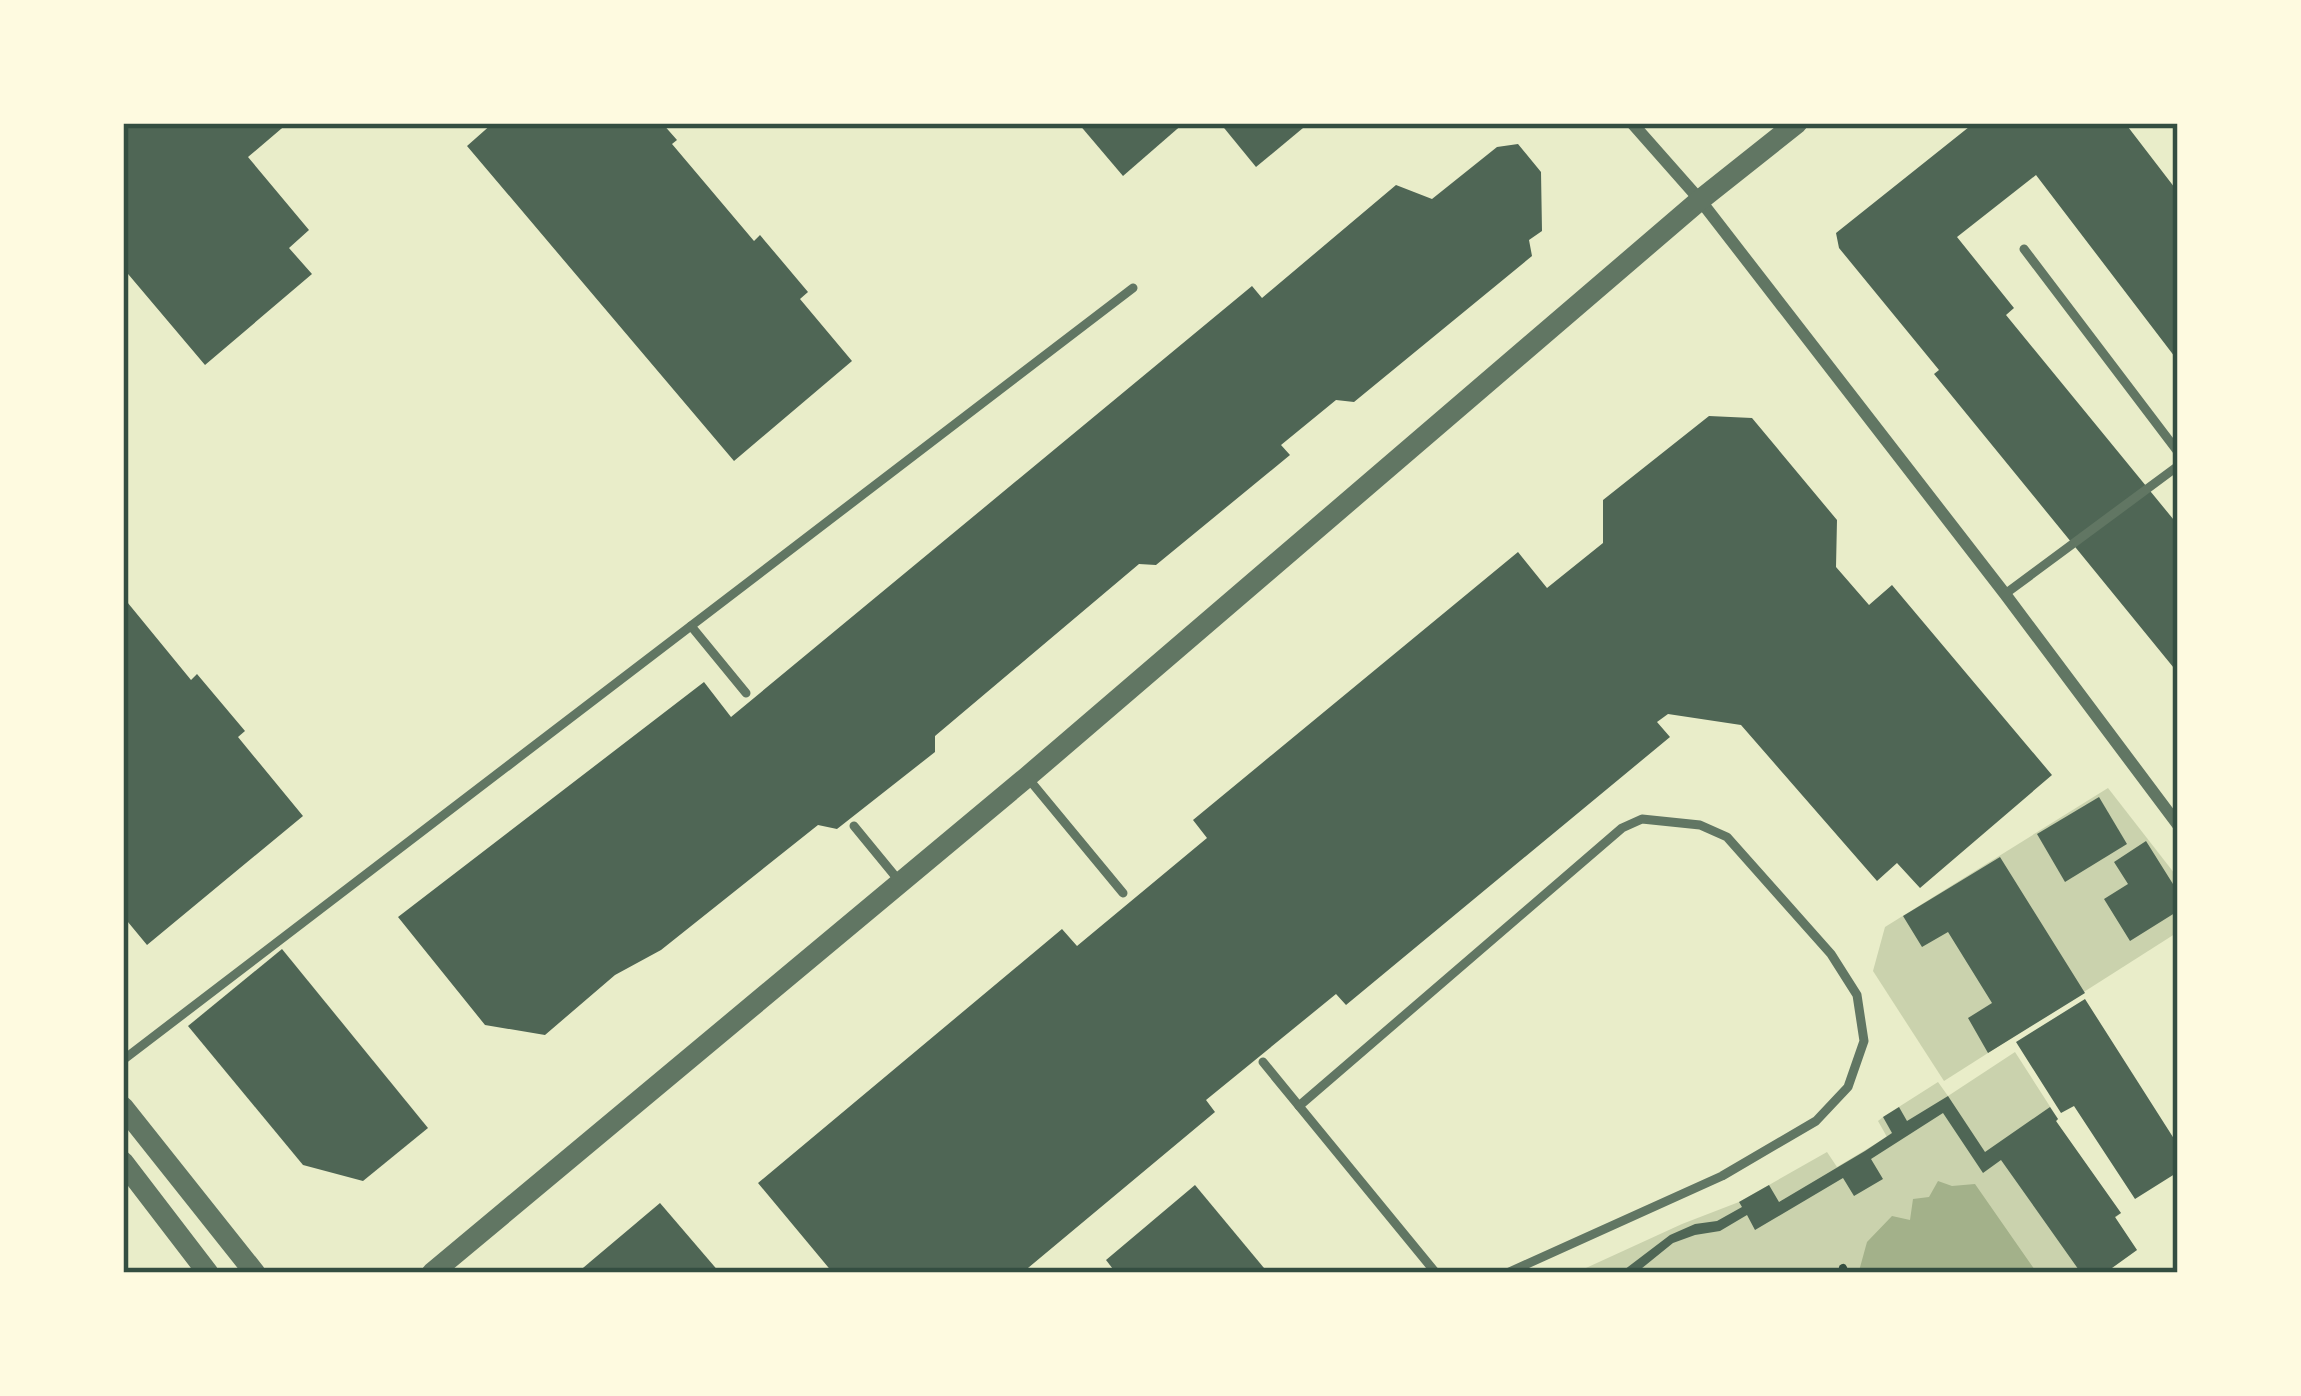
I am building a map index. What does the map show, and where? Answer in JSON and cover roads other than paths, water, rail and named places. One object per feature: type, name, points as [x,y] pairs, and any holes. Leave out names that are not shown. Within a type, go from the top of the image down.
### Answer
[{"type":"street","points":[[1632,123],[1700,200],[2178,825]]},
{"type":"street","points":[[431,1273],[1027,777],[1700,200],[1797,123]]},
{"type":"street","points":[[123,1107],[255,1273]]},
{"type":"street","points":[[123,1162],[208,1273]]},
{"type":"lane","points":[[2024,249],[2178,452]]},
{"type":"lane","points":[[123,1060],[1133,288]]},
{"type":"lane","points":[[2005,595],[2178,466]]},
{"type":"lane","points":[[691,626],[746,693]]},
{"type":"lane","points":[[1027,777],[1123,893]]},
{"type":"lane","points":[[1299,1106],[1622,828],[1642,819],[1700,825],[1727,836],[1832,954],[1857,995],[1864,1041],[1848,1087],[1816,1121],[1722,1176],[1507,1273]]},
{"type":"lane","points":[[854,826],[901,882]]},
{"type":"lane","points":[[1263,1062],[1436,1273]]}]
